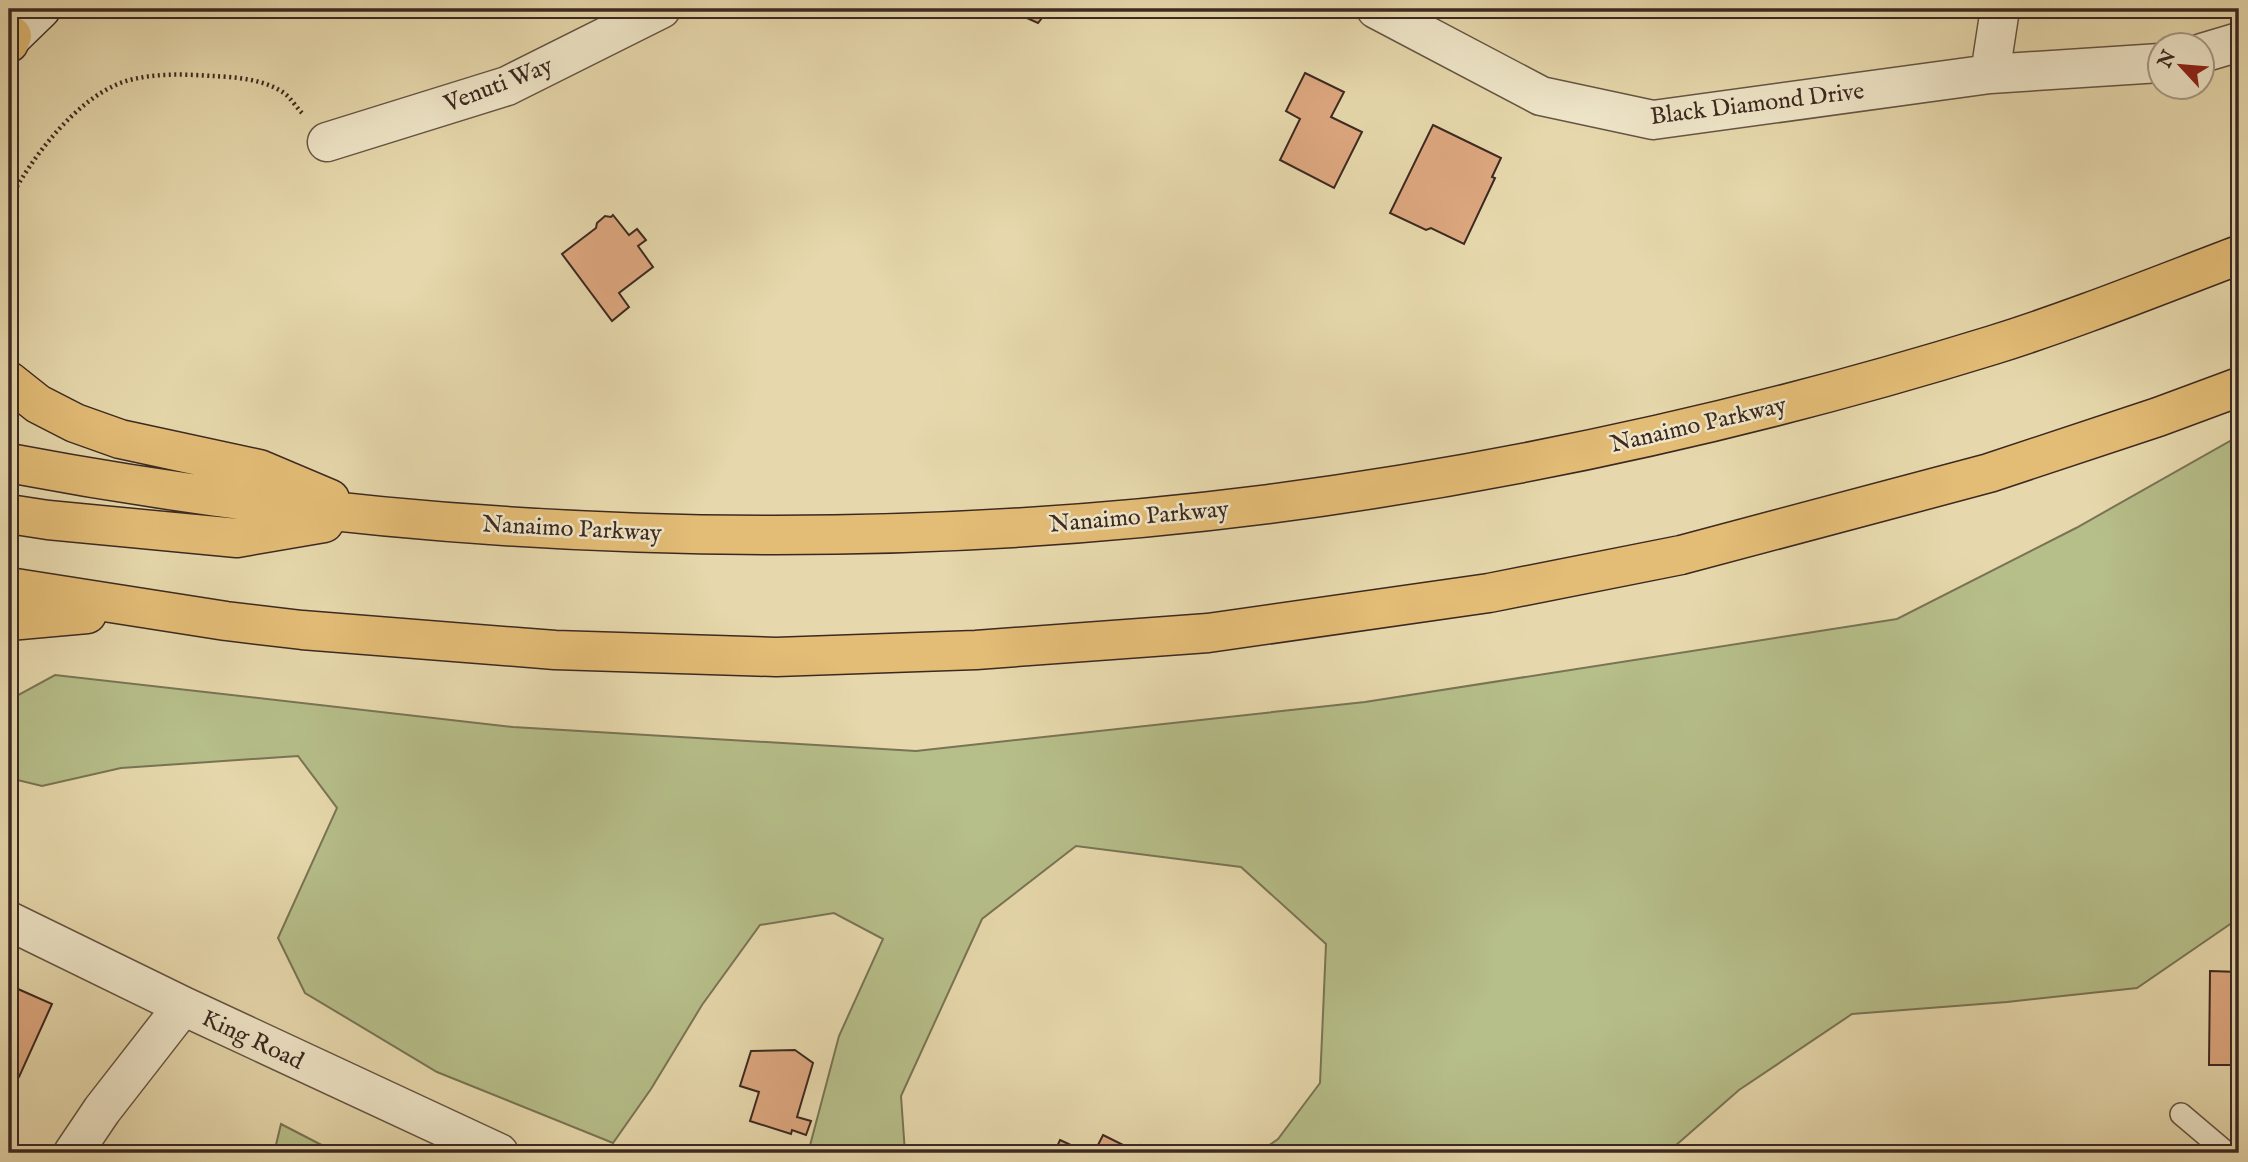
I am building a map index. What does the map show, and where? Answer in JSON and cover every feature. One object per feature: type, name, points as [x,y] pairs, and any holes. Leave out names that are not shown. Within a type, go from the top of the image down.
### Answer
[{"type":"highway","name":"Nanaimo Parkway","points":[[9,463],[222,498],[371,516],[617,532],[822,534],[1049,524],[1268,504],[1420,482],[1568,454],[1785,404],[2000,343],[2239,255]]},
{"type":"highway","points":[[9,381],[38,404],[75,423],[120,439],[259,469],[371,516]]},
{"type":"highway","points":[[9,587],[264,625],[403,640],[555,650],[776,657],[976,650],[1209,633],[1489,593],[1681,555],[1989,473],[2239,387]]},
{"type":"highway","points":[[9,514],[237,538],[371,516]]},
{"type":"highway","points":[[9,621],[72,617],[127,606]]},
{"type":"street","points":[[10,39],[41,9]]},
{"type":"street","name":"Venuti Way","points":[[327,142],[507,86],[661,9]]},
{"type":"street","name":"Black Diamond Drive","points":[[1376,9],[1541,96],[1653,120],[1990,74],[2146,64]]},
{"type":"street","points":[[1990,74],[2000,9]]},
{"type":"street","points":[[2216,49],[2239,42]]},
{"type":"street","name":"King Road","points":[[9,921],[183,1006],[499,1153]]},
{"type":"street","points":[[72,1153],[183,1006]]},
{"type":"lane","points":[[2181,1114],[2227,1153]]},
{"type":"path","points":[[9,201],[18,184],[56,133],[78,111],[100,94],[124,82],[149,76],[209,76],[262,83],[285,93],[327,142]]},
{"type":"green space","points":[[2239,436],[2239,918],[2137,988],[2007,1002],[1852,1014],[1739,1090],[1667,1153],[1258,1153],[1278,1139],[1320,1083],[1326,944],[1241,867],[1076,846],[982,919],[901,1096],[905,1153],[808,1153],[839,1036],[883,939],[834,913],[760,925],[702,1005],[651,1089],[613,1143],[437,1072],[305,993],[278,938],[337,808],[298,756],[121,768],[42,786],[9,778],[9,700],[55,675],[513,727],[916,751],[1365,702],[1897,619],[2076,528]]},
{"type":"green space","points":[[281,1124],[337,1153],[274,1153]]},
{"type":"building","points":[[1007,9],[1049,9],[1038,23]]},
{"type":"building","points":[[1305,73],[1344,92],[1331,117],[1362,132],[1334,188],[1280,160],[1300,119],[1286,111]]},
{"type":"building","points":[[1433,125],[1501,158],[1492,177],[1495,178],[1464,244],[1390,213]]},
{"type":"building","points":[[613,215],[629,235],[637,229],[646,240],[638,246],[653,267],[619,293],[629,307],[612,321],[562,254],[596,228],[597,223],[605,216]]},
{"type":"building","points":[[2210,971],[2239,972],[2239,1065],[2209,1065]]},
{"type":"building","points":[[18,989],[52,1004],[19,1077],[9,1072],[9,1005]]},
{"type":"building","points":[[795,1050],[813,1063],[797,1117],[811,1121],[806,1135],[792,1130],[791,1134],[750,1121],[759,1092],[740,1086],[751,1051]]},
{"type":"building","points":[[1103,1135],[1137,1152],[1141,1145],[1158,1153],[1094,1153]]},
{"type":"building","points":[[1060,1140],[1088,1153],[1054,1153]]}]
